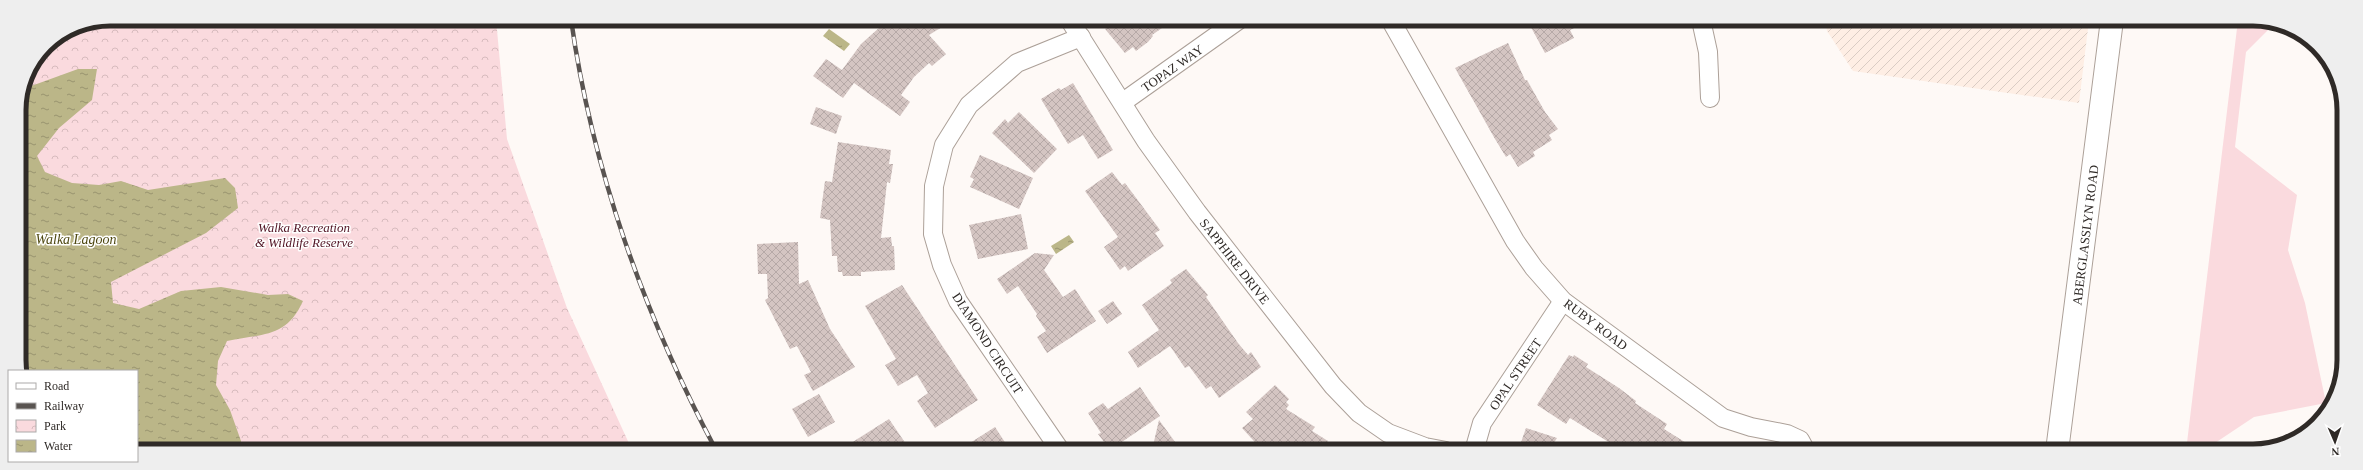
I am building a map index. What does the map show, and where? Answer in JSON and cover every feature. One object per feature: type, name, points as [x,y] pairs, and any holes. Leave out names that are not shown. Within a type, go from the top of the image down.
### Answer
[{"type":"main road","name":"ABERGLASSLYN ROAD","points":[[2059,444],[2111,26]]},
{"type":"street","name":"SAPPHIRE DRIVE","points":[[1074,26],[1123,102],[1146,141],[1197,212],[1333,386],[1359,412],[1388,433],[1418,444]]},
{"type":"street","name":"TOPAZ WAY","points":[[1123,102],[1230,26]]},
{"type":"street","name":"RUBY ROAD","points":[[1393,26],[1515,241],[1534,268],[1563,301],[1724,418],[1751,427],[1787,434],[1800,440],[1802,444]]},
{"type":"street","points":[[1702,26],[1708,52],[1710,98]]},
{"type":"street","name":"DIAMOND CIRCUIT","points":[[1056,444],[958,301],[942,265],[933,234],[934,186],[944,145],[969,105],[1017,63],[1081,36]]},
{"type":"street","name":"OPAL STREET","points":[[1476,444],[1482,423],[1563,301]]},
{"type":"shaded area","points":[[1826,26],[2088,26],[2079,103],[1853,71],[1827,31]]},
{"type":"green space","name":"Walka Recreation & Wildlife Reserve","points":[[104,26],[497,26],[507,139],[567,308],[629,444],[138,444],[138,370],[27,370],[26,110],[32,78],[40,63],[50,50],[63,40],[78,32]]},
{"type":"green space","points":[[2237,26],[2270,28],[2246,52],[2235,147],[2297,195],[2288,250],[2305,303],[2326,402],[2254,417],[2214,444],[2187,444]]},
{"type":"water","points":[[829,29],[850,44],[844,51],[823,36]]},
{"type":"water","name":"Walka Lagoon","points":[[78,69],[97,69],[92,100],[59,128],[37,156],[45,172],[72,183],[99,185],[121,181],[148,190],[225,178],[235,188],[238,208],[206,233],[111,282],[113,303],[139,309],[181,291],[221,287],[268,295],[288,294],[303,301],[289,322],[281,328],[262,335],[227,341],[218,361],[216,385],[230,410],[241,444],[138,444],[138,370],[27,370],[26,110],[29,87]]},
{"type":"water","points":[[1069,235],[1074,242],[1056,254],[1051,246]]},
{"type":"building","points":[[881,26],[944,26],[929,35],[946,54],[932,66],[929,63],[914,77],[901,95],[910,102],[900,116],[854,83],[843,98],[813,76],[826,59],[842,70],[861,44]]},
{"type":"building","points":[[1165,26],[1152,35],[1153,36],[1148,42],[1136,51],[1133,47],[1125,53],[1105,29],[1107,27]]},
{"type":"building","points":[[1530,26],[1579,26],[1570,30],[1574,38],[1545,53]]},
{"type":"building","points":[[1508,43],[1525,80],[1527,80],[1545,112],[1558,129],[1549,135],[1552,140],[1533,152],[1535,156],[1518,167],[1510,154],[1506,157],[1455,68]]},
{"type":"building","points":[[1073,83],[1113,150],[1098,159],[1083,135],[1068,144],[1041,99],[1059,88],[1061,90]]},
{"type":"building","points":[[816,107],[842,116],[836,134],[810,124]]},
{"type":"building","points":[[1019,112],[1057,149],[1034,173],[992,133],[1005,119],[1008,123]]},
{"type":"building","points":[[838,142],[891,150],[889,164],[893,164],[890,183],[887,182],[881,238],[891,237],[892,246],[894,246],[895,270],[861,272],[861,276],[843,276],[842,272],[838,272],[837,256],[832,256],[830,220],[820,218],[825,181],[832,182]]},
{"type":"building","points":[[980,155],[1033,178],[1019,209],[970,187],[974,179],[970,177]]},
{"type":"building","points":[[1112,172],[1122,185],[1125,183],[1160,230],[1155,233],[1164,246],[1128,271],[1125,266],[1120,270],[1104,247],[1118,237],[1085,191]]},
{"type":"building","points":[[1021,214],[1028,249],[978,259],[969,225]]},
{"type":"building","points":[[798,242],[799,284],[808,280],[830,329],[855,367],[813,391],[804,375],[811,372],[797,346],[790,349],[765,300],[768,298],[767,274],[758,274],[757,244]]},
{"type":"building","points":[[1035,253],[1054,255],[1044,270],[1063,297],[1075,289],[1096,321],[1047,353],[1037,337],[1046,331],[1036,316],[1037,314],[1018,286],[1007,294],[997,279]]},
{"type":"building","points":[[1186,269],[1208,295],[1206,297],[1238,343],[1248,355],[1251,352],[1261,367],[1219,398],[1211,386],[1206,389],[1189,366],[1185,368],[1170,346],[1138,368],[1128,352],[1159,330],[1142,305],[1172,283],[1170,280]]},
{"type":"building","points":[[902,285],[978,400],[935,428],[917,401],[928,393],[917,375],[898,386],[885,365],[896,359],[865,306]]},
{"type":"building","points":[[1113,301],[1122,314],[1107,324],[1098,311]]},
{"type":"building","points":[[1569,355],[1573,357],[1574,355],[1588,364],[1586,367],[1619,388],[1636,401],[1635,403],[1667,424],[1664,429],[1688,444],[1612,444],[1570,418],[1566,424],[1537,405]]},
{"type":"building","points":[[1275,385],[1289,399],[1286,402],[1289,405],[1286,409],[1315,427],[1312,431],[1328,441],[1326,444],[1257,444],[1242,428],[1253,419],[1246,412]]},
{"type":"building","points":[[1140,387],[1160,416],[1119,444],[1106,444],[1098,434],[1101,433],[1088,413],[1103,403],[1108,409]]},
{"type":"building","points":[[819,394],[835,422],[808,437],[792,409]]},
{"type":"building","points":[[889,419],[906,444],[849,444]]},
{"type":"building","points":[[1159,420],[1177,444],[1153,444]]},
{"type":"building","points":[[995,427],[1006,444],[968,444]]},
{"type":"building","points":[[1526,428],[1557,438],[1553,444],[1520,444]]},
{"type":"railway","points":[[572,26],[580,75],[593,131],[607,186],[625,241],[644,295],[666,348],[713,444]]}]
